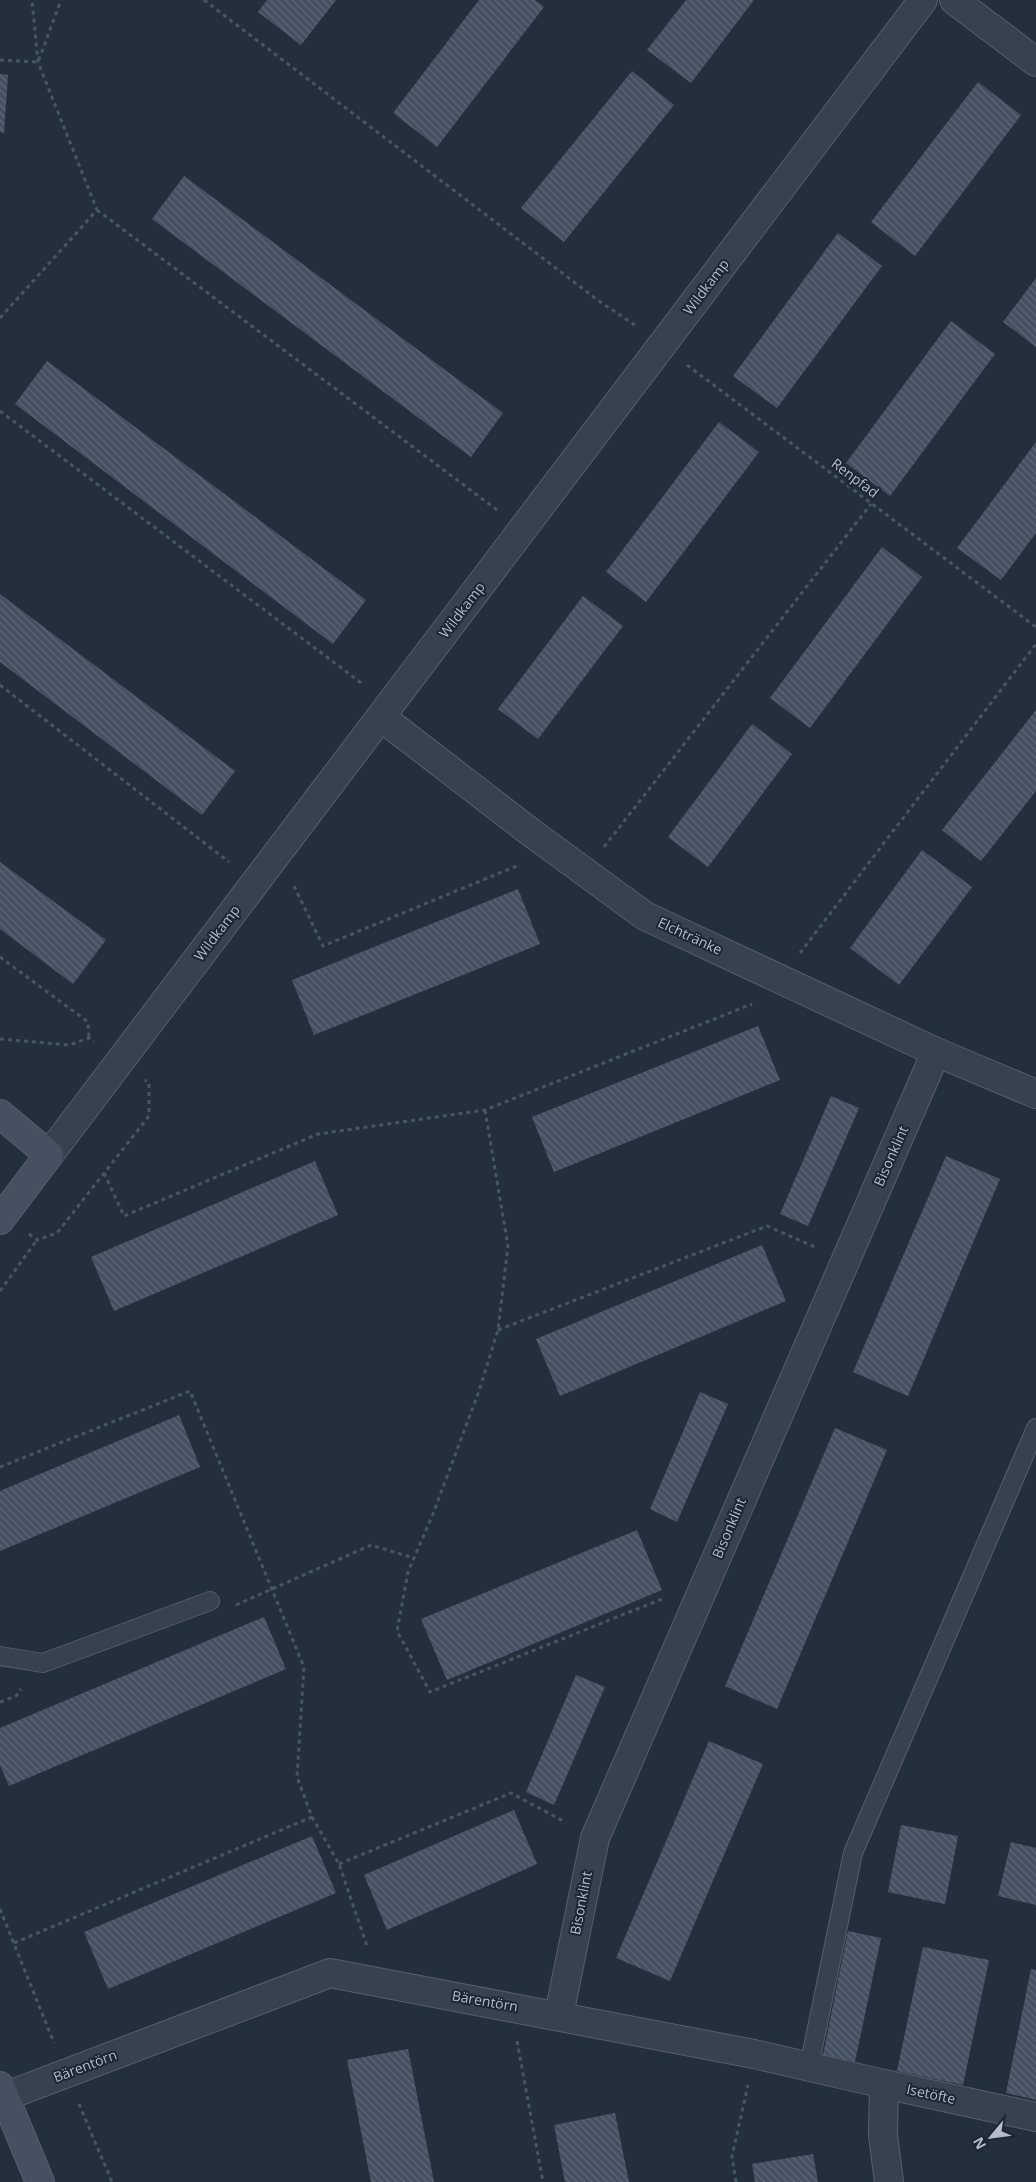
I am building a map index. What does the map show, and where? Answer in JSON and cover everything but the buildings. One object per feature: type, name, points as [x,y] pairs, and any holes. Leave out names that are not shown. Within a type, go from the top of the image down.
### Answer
[{"type":"street","name":"Wildkamp","points":[[11,1224],[49,1155],[923,0]]},
{"type":"street","points":[[954,0],[1036,62]]},
{"type":"street","name":"Elchtränke","points":[[386,711],[555,850],[645,916],[936,1052],[1036,1094]]},
{"type":"street","name":"Bisonklint","points":[[559,2015],[594,1838],[936,1052]]},
{"type":"street","points":[[0,1114],[49,1155]]},
{"type":"street","name":"Bärentörn","points":[[2,2092],[330,1972],[754,2054],[884,2084]]},
{"type":"street","points":[[884,2084],[883,2135],[889,2182]]},
{"type":"street","name":"Isetöfte","points":[[884,2084],[1036,2117]]},
{"type":"street","points":[[2,2092],[40,2182]]},
{"type":"lane","points":[[809,2067],[853,1853],[1036,1428]]},
{"type":"lane","points":[[0,1656],[43,1664],[210,1601]]},
{"type":"path","points":[[32,0],[38,62],[97,210],[523,530]]},
{"type":"path","points":[[38,62],[61,0]]},
{"type":"path","name":"Renpfad","points":[[204,0],[591,295],[662,344],[710,384],[1036,627]]},
{"type":"path","points":[[0,60],[38,62]]},
{"type":"path","points":[[0,318],[97,210]]},
{"type":"path","points":[[0,411],[386,711]]},
{"type":"path","points":[[585,872],[871,504]]},
{"type":"path","points":[[104,1173],[124,1216],[318,1134],[485,1110],[769,997],[1036,644]]},
{"type":"path","points":[[0,685],[262,873],[297,889],[323,946],[555,850]]},
{"type":"path","points":[[0,957],[88,1022],[90,1038],[96,1043]]},
{"type":"path","points":[[0,1039],[68,1045],[90,1038]]},
{"type":"path","points":[[0,1291],[37,1240],[57,1234],[149,1116],[149,1083],[141,1077]]},
{"type":"path","points":[[485,1110],[508,1246],[498,1330],[433,1514],[408,1572],[396,1631],[430,1692],[674,1594],[699,1597]]},
{"type":"path","points":[[11,1224],[37,1240]]},
{"type":"path","points":[[498,1330],[767,1226],[846,1259]]},
{"type":"path","points":[[0,1467],[190,1391],[304,1667],[296,1777],[312,1817],[339,1864],[379,1982]]},
{"type":"path","points":[[210,1601],[223,1611],[371,1545],[414,1558]]},
{"type":"path","points":[[339,1864],[510,1793],[594,1838]]},
{"type":"path","points":[[14,1943],[312,1817]]},
{"type":"path","points":[[0,1909],[56,2048]]},
{"type":"path","points":[[511,2006],[543,2182]]},
{"type":"path","points":[[736,2182],[732,2156],[754,2054]]},
{"type":"path","points":[[78,2100],[112,2182]]}]
